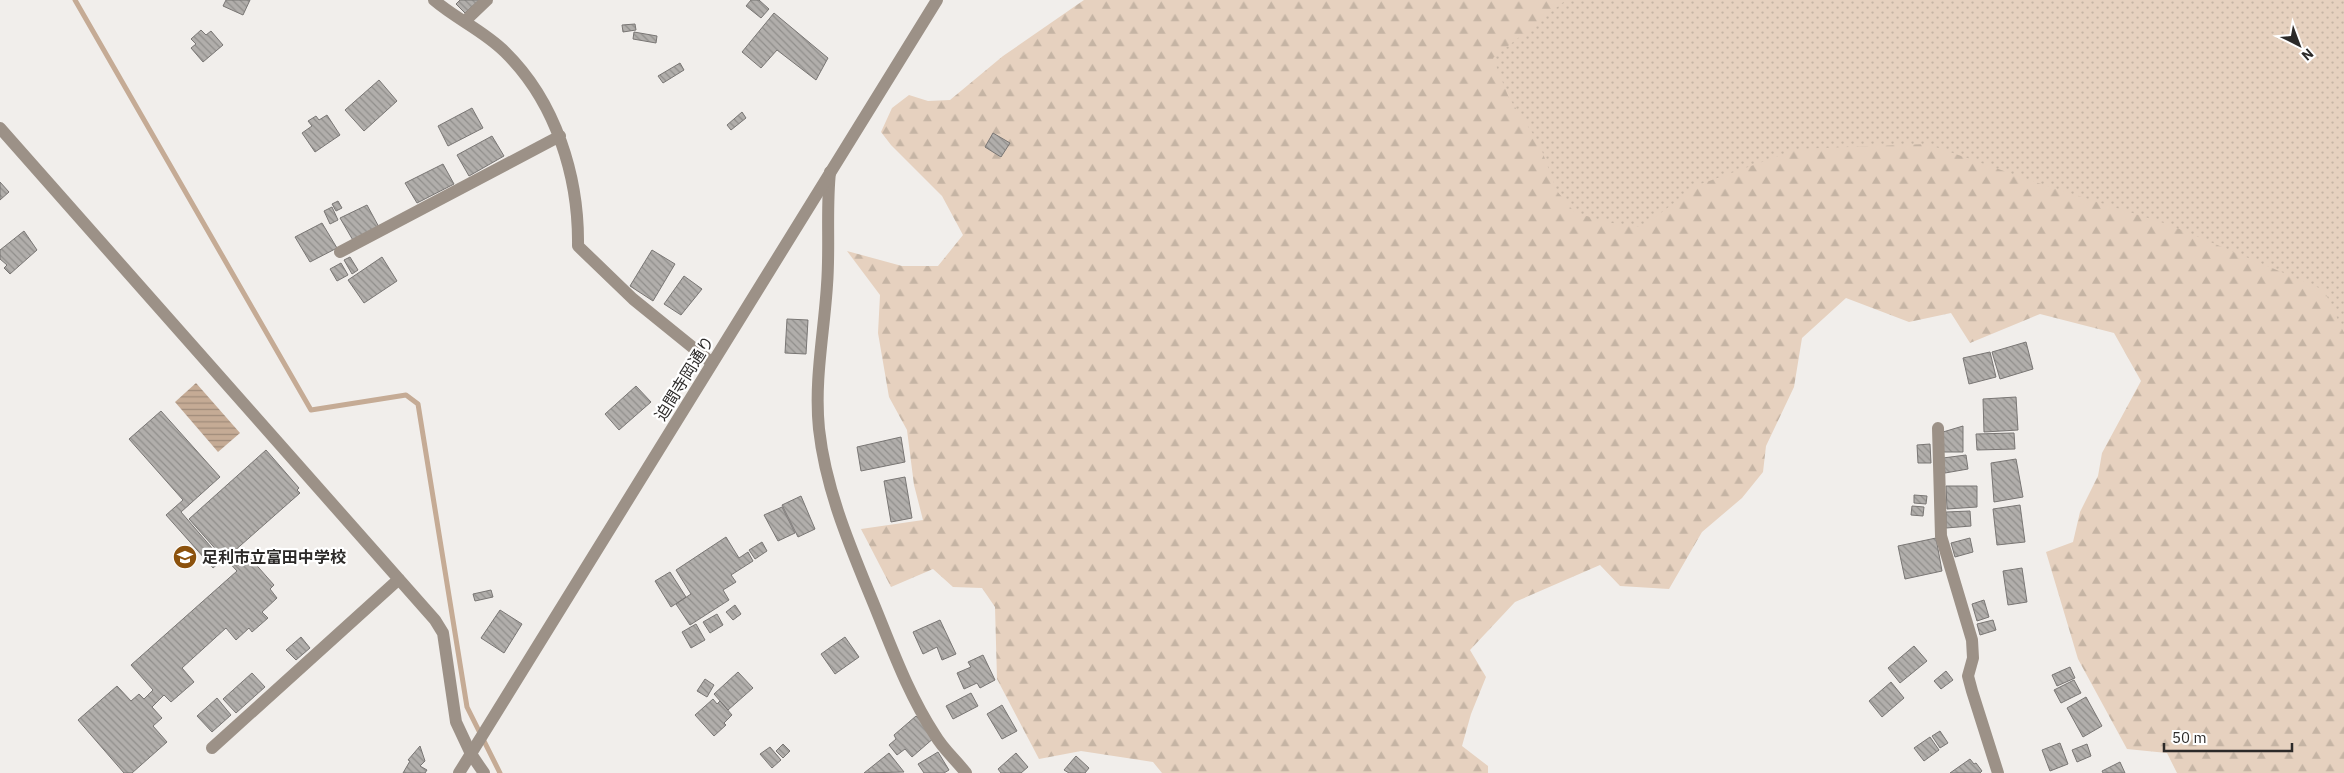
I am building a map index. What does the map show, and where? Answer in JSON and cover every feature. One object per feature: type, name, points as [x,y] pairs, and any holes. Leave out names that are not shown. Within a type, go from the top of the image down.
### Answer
[{"type":"street","points":[[434,0],[466,21],[505,51],[531,83],[560,136],[579,216],[578,246],[633,299],[712,363]]},
{"type":"street","points":[[466,21],[486,0]]},
{"type":"street","name":"迫間寺岡通り","points":[[459,773],[937,0]]},
{"type":"street","points":[[0,128],[436,620],[442,632],[456,722],[471,754],[484,773]]},
{"type":"street","points":[[340,252],[560,136]]},
{"type":"street","points":[[830,172],[826,207],[829,240],[827,284],[819,367],[818,403],[819,429],[827,468],[843,529],[906,682],[936,737],[966,773]]},
{"type":"street","points":[[1938,428],[1941,536],[1972,640],[1973,658],[1968,676],[1998,773]]},
{"type":"street","points":[[212,748],[399,579]]},
{"type":"green space","points":[[1084,0],[1566,0],[1493,58],[1509,98],[1539,143],[1557,191],[1575,213],[1612,223],[1642,227],[1698,185],[1798,149],[1927,144],[2038,183],[2170,225],[2324,290],[2344,333],[2344,773],[2177,773],[2167,753],[2127,749],[2078,659],[2046,552],[2073,542],[2080,512],[2098,476],[2102,453],[2141,381],[2114,333],[2040,314],[1970,343],[1951,313],[1909,322],[1846,298],[1802,338],[1794,387],[1766,446],[1763,472],[1742,498],[1702,532],[1669,589],[1620,586],[1600,565],[1515,602],[1470,650],[1486,677],[1471,714],[1462,746],[1488,766],[1488,773],[1162,773],[1153,762],[1081,751],[1039,759],[997,679],[995,607],[982,588],[953,587],[933,569],[891,587],[861,529],[923,520],[914,485],[907,430],[889,397],[878,333],[880,295],[847,251],[902,266],[938,266],[963,235],[942,196],[891,145],[881,132],[892,108],[909,95],[928,101],[950,100],[1003,56]]},
{"type":"green space","points":[[1532,0],[2344,0],[2344,461],[2184,355],[1894,249],[1599,362],[1449,67]]},
{"type":"shaded area","points":[[196,383],[240,433],[218,452],[175,402]]},
{"type":"building","points":[[226,0],[250,0],[243,15],[223,6]]},
{"type":"building","points":[[460,0],[479,0],[465,13],[456,4]]},
{"type":"building","points":[[751,0],[759,0],[769,9],[761,18],[746,6]]},
{"type":"building","points":[[774,13],[828,58],[816,80],[777,50],[761,68],[742,52]]},
{"type":"building","points":[[635,24],[636,30],[623,32],[622,25]]},
{"type":"building","points":[[201,30],[206,35],[211,31],[223,45],[203,62],[191,48],[196,44],[191,39]]},
{"type":"building","points":[[634,32],[657,36],[656,43],[633,39]]},
{"type":"building","points":[[680,63],[684,70],[663,83],[658,76]]},
{"type":"building","points":[[379,80],[397,101],[364,131],[345,110]]},
{"type":"building","points":[[472,108],[483,128],[448,146],[438,126]]},
{"type":"building","points":[[742,112],[746,118],[731,130],[727,125]]},
{"type":"building","points":[[327,115],[340,135],[315,152],[302,133],[312,126],[308,121],[316,116],[319,120]]},
{"type":"building","points":[[993,133],[1010,143],[1001,157],[985,147]]},
{"type":"building","points":[[492,136],[504,156],[469,176],[457,155]]},
{"type":"building","points":[[443,164],[454,184],[417,203],[405,183]]},
{"type":"building","points":[[0,182],[9,192],[0,200]]},
{"type":"building","points":[[338,201],[342,208],[336,211],[332,204]]},
{"type":"building","points":[[367,205],[380,229],[354,242],[340,218]]},
{"type":"building","points":[[332,207],[338,220],[330,224],[324,211]]},
{"type":"building","points":[[322,223],[337,248],[310,262],[295,237]]},
{"type":"building","points":[[24,231],[37,250],[10,274],[4,268],[7,265],[0,259],[0,250]]},
{"type":"building","points":[[652,250],[675,264],[653,301],[630,286]]},
{"type":"building","points":[[350,257],[358,270],[352,274],[344,260]]},
{"type":"building","points":[[382,257],[397,281],[364,303],[348,280]]},
{"type":"building","points":[[341,263],[348,275],[337,281],[330,269]]},
{"type":"building","points":[[684,276],[702,289],[681,315],[664,304]]},
{"type":"building","points":[[787,319],[808,320],[806,354],[785,353]]},
{"type":"building","points":[[2026,342],[2033,369],[2000,379],[1992,352]]},
{"type":"building","points":[[1990,352],[1996,377],[1969,384],[1963,358]]},
{"type":"building","points":[[636,386],[651,402],[619,430],[605,414]]},
{"type":"building","points":[[2016,397],[2018,430],[1984,432],[1983,399]]},
{"type":"building","points":[[161,411],[220,477],[181,512],[218,555],[220,554],[189,519],[266,450],[299,488],[297,490],[300,493],[232,553],[244,566],[251,559],[274,585],[270,589],[277,598],[262,612],[268,618],[252,632],[249,628],[236,640],[226,628],[182,668],[194,682],[171,702],[164,695],[152,707],[162,718],[153,726],[167,742],[132,773],[124,773],[78,720],[117,686],[131,701],[139,694],[144,699],[153,690],[131,665],[237,571],[225,558],[213,568],[166,515],[183,500],[129,439]]},
{"type":"building","points":[[1963,426],[1963,452],[1943,452],[1943,432]]},
{"type":"building","points":[[2014,433],[2015,449],[1977,450],[1976,434]]},
{"type":"building","points":[[901,437],[905,462],[861,471],[857,447]]},
{"type":"building","points":[[1930,444],[1931,463],[1918,463],[1917,445]]},
{"type":"building","points":[[1966,455],[1968,469],[1945,473],[1943,458]]},
{"type":"building","points":[[2016,459],[2023,497],[1994,502],[1991,463]]},
{"type":"building","points":[[905,477],[912,518],[891,522],[884,481]]},
{"type":"building","points":[[1946,486],[1977,486],[1977,507],[1947,509]]},
{"type":"building","points":[[1914,495],[1927,496],[1926,504],[1914,503]]},
{"type":"building","points":[[801,496],[815,529],[798,537],[782,505]]},
{"type":"building","points":[[2020,505],[2025,542],[1997,545],[1993,509]]},
{"type":"building","points":[[1912,506],[1924,507],[1923,516],[1911,515]]},
{"type":"building","points":[[782,507],[795,533],[778,541],[764,515]]},
{"type":"building","points":[[1970,511],[1971,526],[1946,528],[1946,512]]},
{"type":"building","points":[[726,537],[739,558],[748,552],[753,561],[731,575],[736,582],[723,590],[729,600],[690,625],[676,604],[691,594],[676,570]]},
{"type":"building","points":[[1936,538],[1942,571],[1905,579],[1898,546]]},
{"type":"building","points":[[1970,538],[1973,552],[1955,557],[1951,543]]},
{"type":"building","points":[[762,542],[767,551],[755,559],[749,550]]},
{"type":"building","points":[[2022,568],[2027,602],[2008,605],[2003,571]]},
{"type":"building","points":[[670,572],[686,597],[671,607],[655,581]]},
{"type":"building","points":[[491,590],[493,597],[475,601],[473,594]]},
{"type":"building","points":[[1984,600],[1989,617],[1977,621],[1972,604]]},
{"type":"building","points":[[735,605],[741,614],[733,620],[726,612]]},
{"type":"building","points":[[500,610],[522,624],[504,653],[481,638]]},
{"type":"building","points":[[717,614],[723,625],[710,633],[703,622]]},
{"type":"building","points":[[940,620],[956,654],[942,660],[937,647],[923,654],[913,632]]},
{"type":"building","points":[[1993,620],[1996,630],[1980,635],[1977,624]]},
{"type":"building","points":[[696,624],[705,640],[691,648],[682,632]]},
{"type":"building","points":[[301,637],[310,648],[296,660],[286,650]]},
{"type":"building","points":[[845,637],[859,657],[835,674],[821,654]]},
{"type":"building","points":[[1914,646],[1927,661],[1900,683],[1888,668]]},
{"type":"building","points":[[983,655],[995,680],[980,688],[977,683],[964,689],[957,673],[971,667],[968,662]]},
{"type":"building","points":[[2070,667],[2075,678],[2057,686],[2052,675]]},
{"type":"building","points":[[1946,671],[1953,680],[1941,689],[1934,681]]},
{"type":"building","points":[[738,672],[753,688],[728,710],[714,694]]},
{"type":"building","points":[[252,673],[265,687],[236,713],[223,699]]},
{"type":"building","points":[[705,679],[714,685],[707,697],[697,691]]},
{"type":"building","points":[[2074,680],[2081,693],[2061,703],[2054,690]]},
{"type":"building","points":[[1891,682],[1904,698],[1882,717],[1869,701]]},
{"type":"building","points":[[971,693],[978,706],[953,719],[946,706]]},
{"type":"building","points":[[2086,697],[2102,726],[2083,737],[2067,708]]},
{"type":"building","points":[[217,698],[231,715],[212,732],[197,716]]},
{"type":"building","points":[[713,699],[717,704],[720,701],[732,715],[724,723],[726,725],[714,736],[695,715]]},
{"type":"building","points":[[1002,705],[1017,731],[1002,739],[987,714]]},
{"type":"building","points":[[916,716],[935,737],[912,757],[905,749],[897,755],[889,745],[896,739],[894,735]]},
{"type":"building","points":[[1940,731],[1948,743],[1940,748],[1932,736]]},
{"type":"building","points":[[1930,737],[1939,750],[1924,761],[1914,748]]},
{"type":"building","points":[[2060,743],[2068,764],[2050,771],[2042,750]]},
{"type":"building","points":[[783,744],[790,751],[783,758],[776,751]]},
{"type":"building","points":[[2087,744],[2091,756],[2077,762],[2072,750]]},
{"type":"building","points":[[420,746],[425,761],[420,766],[427,770],[425,773],[403,773],[410,761],[408,760]]},
{"type":"building","points":[[770,747],[781,760],[772,768],[760,754]]},
{"type":"building","points":[[938,752],[949,770],[944,773],[924,773],[918,764]]},
{"type":"building","points":[[889,753],[904,772],[864,773]]},
{"type":"building","points":[[1016,753],[1028,767],[1021,773],[1001,773],[998,769]]},
{"type":"building","points":[[1076,756],[1089,768],[1085,773],[1069,773],[1064,770]]},
{"type":"building","points":[[1970,759],[1982,771],[1980,773],[1950,773]]},
{"type":"building","points":[[2120,762],[2125,773],[2103,773],[2102,771]]},
{"type":"waterway","points":[[75,0],[311,410],[406,395],[418,404],[467,707],[500,773]]},
{"type":"place","name":"足利市立富田中学校","points":[[185,557]]}]
